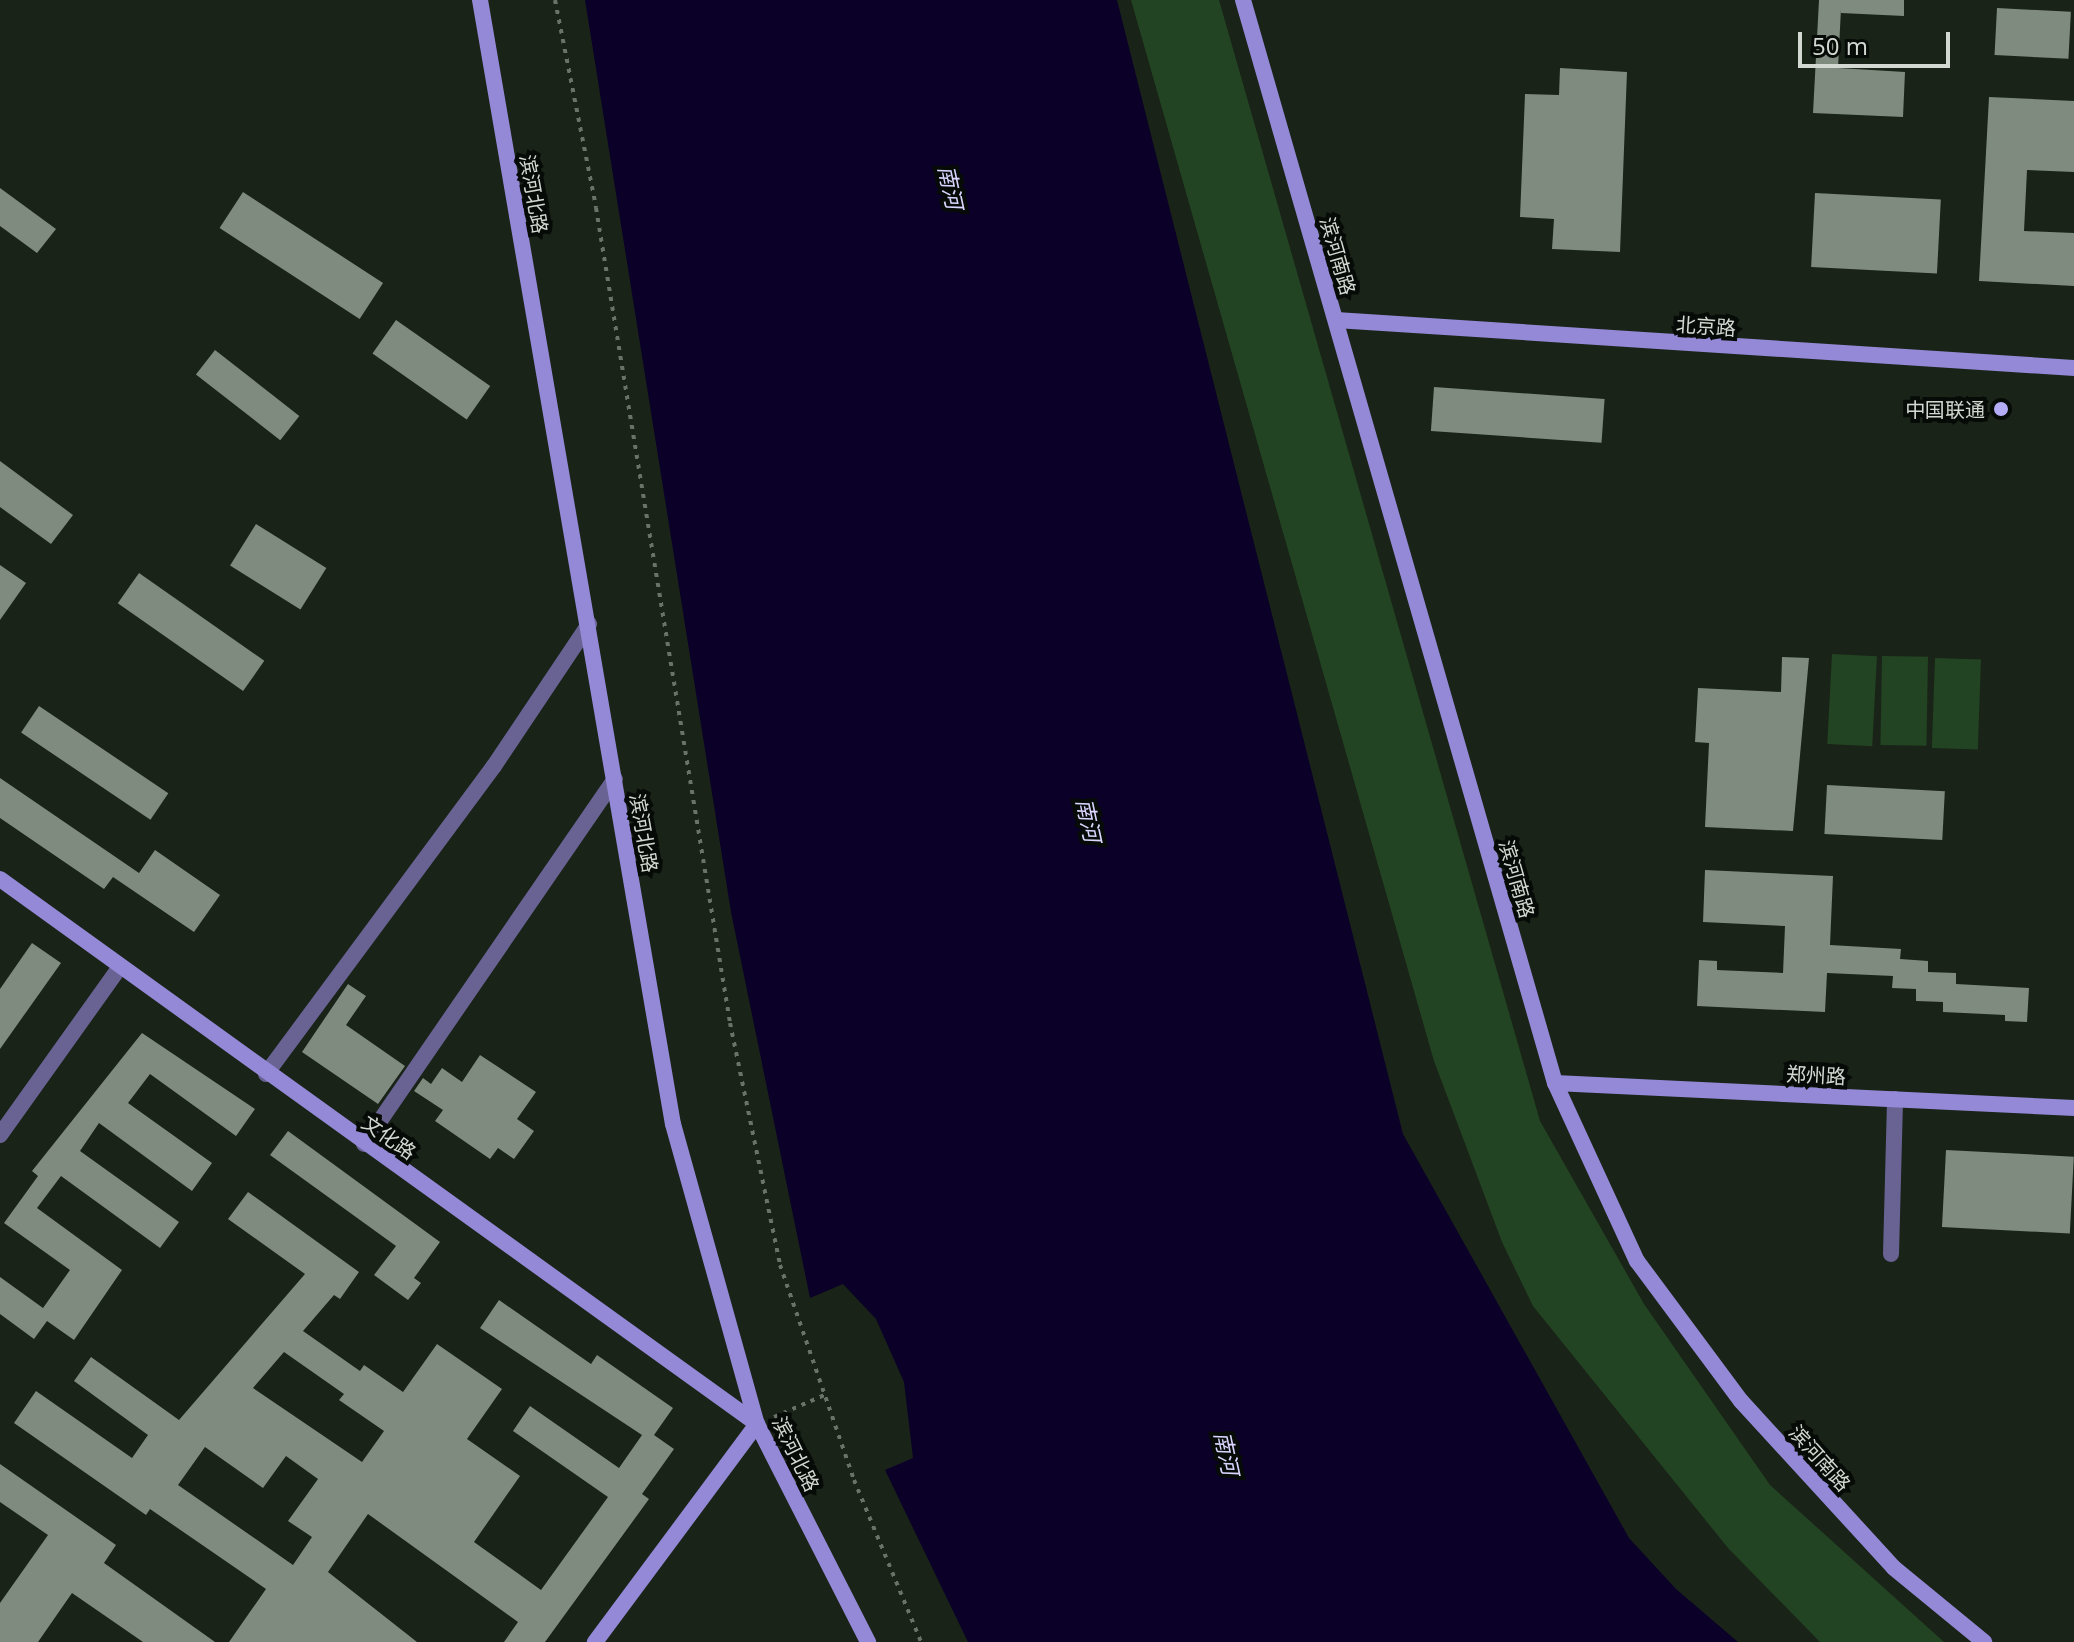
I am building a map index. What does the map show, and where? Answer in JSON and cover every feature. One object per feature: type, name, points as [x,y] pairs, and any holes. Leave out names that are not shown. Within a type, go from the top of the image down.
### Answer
[{"type":"street","name":"滨河北路","points":[[480,0],[673,1124],[757,1424],[868,1642]]},
{"type":"street","name":"滨河南路","points":[[1243,0],[1555,1083],[1637,1261],[1741,1401],[1894,1568],[1984,1642]]},
{"type":"street","name":"北京路","points":[[1336,320],[2074,368]]},
{"type":"street","points":[[266,1074],[494,766],[589,624]]},
{"type":"street","points":[[364,1144],[615,779]]},
{"type":"street","name":"文化路","points":[[0,879],[266,1074],[757,1424]]},
{"type":"street","points":[[0,1135],[119,968]]},
{"type":"street","name":"郑州路","points":[[1555,1083],[2074,1108]]},
{"type":"street","points":[[1891,1254],[1895,1099]]},
{"type":"street","points":[[595,1642],[757,1424]]},
{"type":"path","points":[[555,0],[596,208],[730,1023],[780,1265],[827,1394],[854,1480],[921,1642]]},
{"type":"path","points":[[757,1424],[827,1394]]},
{"type":"green space","points":[[1131,0],[1219,0],[1540,1121],[1644,1304],[1770,1485],[1944,1642],[1820,1642],[1728,1548],[1533,1306],[1502,1242],[1434,1061]]},
{"type":"green space","points":[[1832,654],[1877,656],[1872,746],[1827,744]]},
{"type":"green space","points":[[1882,656],[1928,657],[1926,746],[1880,745]]},
{"type":"green space","points":[[1935,658],[1981,660],[1978,750],[1932,748]]},
{"type":"water","name":"南河","points":[[585,0],[1117,0],[1403,1134],[1629,1538],[1676,1589],[1738,1642],[968,1642],[885,1470],[913,1458],[904,1382],[876,1319],[843,1284],[810,1298],[731,912]]},
{"type":"building","points":[[1819,0],[1904,0],[1904,16],[1841,13],[1841,9],[1838,68],[1905,72],[1903,117],[1813,113]]},
{"type":"building","points":[[1997,8],[2071,12],[2068,59],[1995,55]]},
{"type":"building","points":[[1560,68],[1627,72],[1620,252],[1552,249],[1554,219],[1520,217],[1525,94],[1559,95]]},
{"type":"building","points":[[1989,97],[2074,101],[2074,172],[2027,170],[2024,231],[2074,233],[2074,286],[1979,281]]},
{"type":"building","points":[[0,188],[56,229],[37,253],[0,226]]},
{"type":"building","points":[[243,192],[383,283],[360,319],[220,228]]},
{"type":"building","points":[[1815,193],[1941,200],[1937,273],[1811,267]]},
{"type":"building","points":[[396,320],[490,386],[467,420],[372,354]]},
{"type":"building","points":[[215,350],[299,416],[280,440],[196,374]]},
{"type":"building","points":[[1434,387],[1605,399],[1602,443],[1431,431]]},
{"type":"building","points":[[0,461],[73,515],[51,544],[0,507]]},
{"type":"building","points":[[256,524],[326,568],[300,610],[230,566]]},
{"type":"building","points":[[0,565],[26,583],[0,620]]},
{"type":"building","points":[[139,573],[264,661],[243,691],[118,603]]},
{"type":"building","points":[[1782,657],[1809,658],[1793,831],[1705,827],[1709,743],[1695,742],[1698,688],[1781,692]]},
{"type":"building","points":[[39,706],[168,793],[150,820],[21,733]]},
{"type":"building","points":[[0,778],[139,873],[155,850],[220,895],[194,932],[113,877],[104,889],[0,818]]},
{"type":"building","points":[[1827,785],[1945,791],[1942,840],[1824,834]]},
{"type":"building","points":[[1705,870],[1833,876],[1830,945],[1901,949],[1900,959],[1928,961],[1928,972],[1956,973],[1956,984],[2029,988],[2027,1022],[2005,1021],[2005,1015],[1943,1012],[1943,1002],[1916,1001],[1916,989],[1892,988],[1893,976],[1827,973],[1825,1012],[1697,1006],[1699,960],[1717,961],[1717,970],[1783,973],[1785,926],[1703,922]]},
{"type":"building","points":[[32,943],[61,963],[0,1049],[0,989]]},
{"type":"building","points":[[348,984],[366,996],[346,1025],[405,1066],[378,1104],[302,1052]]},
{"type":"building","points":[[142,1033],[255,1109],[236,1136],[150,1074],[128,1103],[212,1163],[192,1191],[99,1123],[80,1151],[179,1222],[160,1248],[61,1176],[37,1208],[122,1270],[74,1340],[47,1321],[34,1339],[0,1314],[0,1277],[43,1308],[70,1270],[4,1223],[38,1176],[32,1171]]},
{"type":"building","points":[[480,1055],[536,1092],[517,1119],[534,1131],[514,1159],[498,1148],[490,1159],[435,1121],[443,1110],[414,1091],[423,1078],[431,1084],[442,1068],[462,1082]]},
{"type":"building","points":[[288,1131],[440,1242],[414,1278],[421,1283],[408,1300],[374,1275],[396,1246],[270,1155]]},
{"type":"building","points":[[1946,1150],[2074,1157],[2070,1234],[1942,1227]]},
{"type":"building","points":[[248,1192],[359,1272],[340,1299],[334,1295],[303,1331],[360,1371],[364,1365],[403,1392],[437,1344],[502,1389],[467,1439],[520,1476],[474,1542],[541,1590],[608,1497],[513,1431],[530,1406],[619,1468],[642,1435],[480,1328],[499,1300],[591,1364],[597,1355],[673,1408],[654,1435],[674,1449],[642,1494],[649,1499],[545,1642],[504,1642],[518,1622],[368,1514],[328,1572],[417,1642],[229,1642],[266,1589],[150,1509],[146,1515],[14,1423],[36,1391],[132,1458],[148,1435],[74,1381],[91,1357],[179,1420],[305,1274],[228,1219]],"holes":[[[284,1352],[344,1394],[339,1400],[384,1431],[362,1462],[253,1388]],[[205,1447],[263,1488],[286,1456],[318,1479],[288,1521],[312,1537],[293,1565],[178,1485]]]},
{"type":"building","points":[[0,1464],[116,1545],[104,1563],[215,1642],[143,1642],[72,1593],[38,1642],[0,1642],[0,1603],[48,1535],[0,1502]]},
{"type":"place","name":"中国联通","points":[[2001,409]]}]
